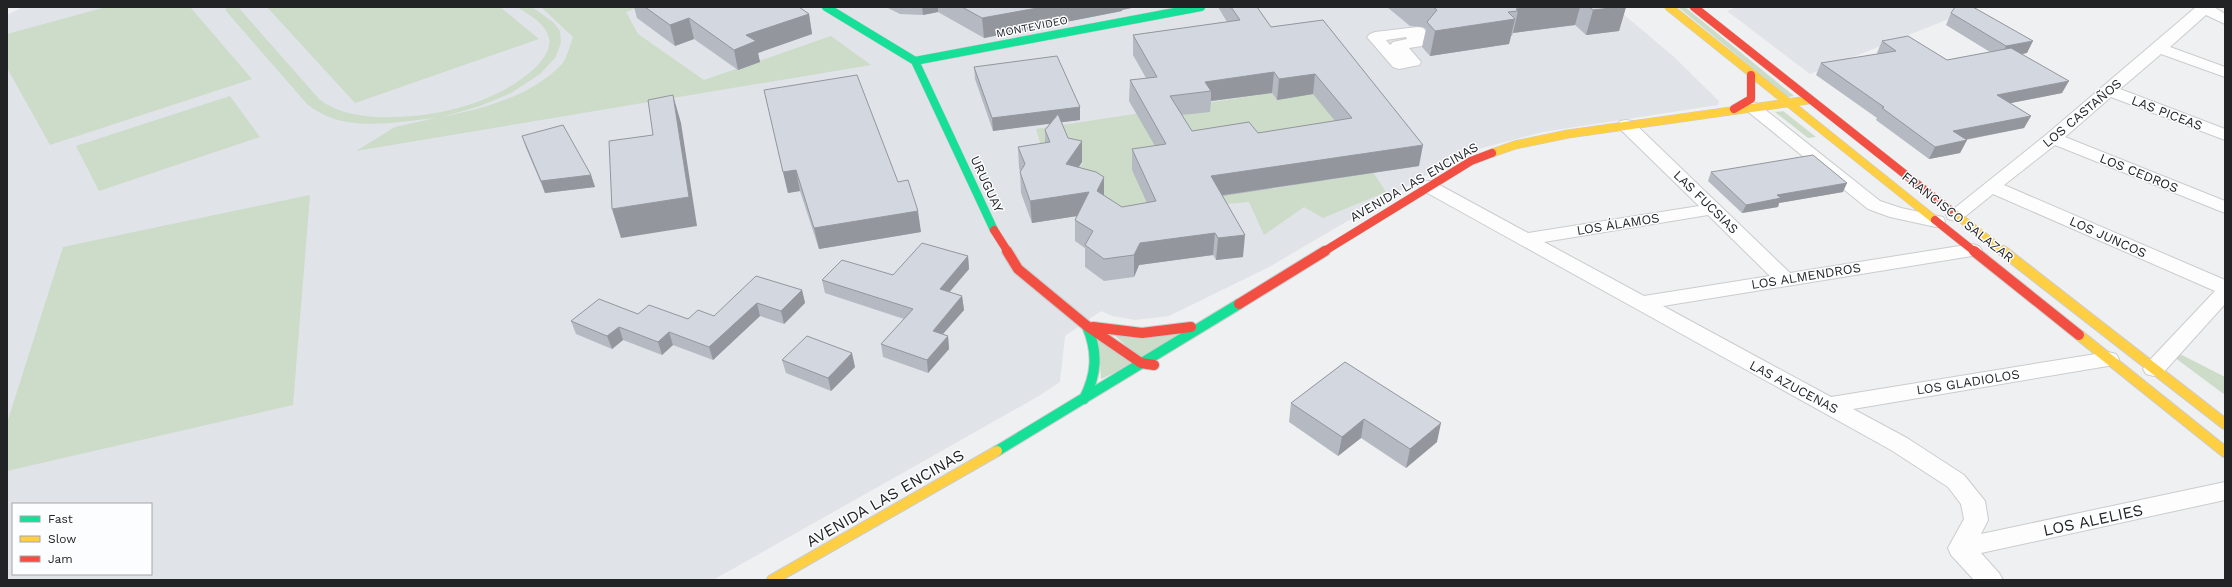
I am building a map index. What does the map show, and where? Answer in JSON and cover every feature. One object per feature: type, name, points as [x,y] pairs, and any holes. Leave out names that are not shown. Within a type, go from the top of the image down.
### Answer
[{"type":"main road","points":[[826,7],[915,61]]},
{"type":"main road","name":"MONTEVIDEO","points":[[915,61],[1201,7]]},
{"type":"main road","name":"FRANCISCO SALAZAR","points":[[1669,7],[1751,75],[2225,452]]},
{"type":"main road","name":"FRANCISCO SALAZAR","points":[[1694,7],[1809,100],[2225,424]]},
{"type":"main road","name":"URUGUAY","points":[[915,61],[993,228],[1013,262],[1026,276],[1087,326],[1141,363]]},
{"type":"main road","points":[[1734,109],[1751,99],[1751,75]]},
{"type":"main road","name":"AVENIDA LAS ENCINAS","points":[[772,580],[1083,400],[1428,186],[1471,161],[1515,145],[1568,134],[1734,109],[1809,100]]},
{"type":"main road","name":"AVENIDA LAS ENCINAS","points":[[1198,340],[1208,332],[1220,315]]},
{"type":"main road","points":[[1087,326],[1128,333],[1150,333],[1170,331],[1206,323]]},
{"type":"main road","points":[[1083,400],[1096,376],[1098,364],[1096,344],[1087,326]]},
{"type":"main road","points":[[1166,361],[1146,373],[1141,363],[1156,365],[1166,361]]},
{"type":"main road","name":"AVENIDA LAS ENCINAS","points":[[1012,442],[1050,431]]},
{"type":"street","points":[[2205,8],[2225,20]]},
{"type":"street","name":"LOS CASTAÑOS","points":[[1956,215],[2109,91],[2205,8]]},
{"type":"street","points":[[2159,48],[2225,72]]},
{"type":"street","name":"LAS PICEAS","points":[[2109,91],[2225,135]]},
{"type":"street","name":"FRANCISCO SALAZAR","points":[[1752,107],[1874,205],[1897,213],[1936,221]]},
{"type":"street","name":"LAS FUCSIAS","points":[[1626,125],[1785,279]]},
{"type":"street","name":"LOS CEDROS","points":[[2052,138],[2225,207]]},
{"type":"street","name":"LAS AZUCENAS","points":[[1428,186],[1639,303],[1899,444],[1956,481],[1973,500],[1976,520],[1960,548]]},
{"type":"street","name":"LOS JUNCOS","points":[[1991,186],[2225,288]]},
{"type":"street","name":"LOS ÁLAMOS","points":[[1524,239],[1713,209]]},
{"type":"street","name":"LOS ALMENDROS","points":[[1639,303],[1972,250]]},
{"type":"street","points":[[2154,369],[2225,292]]},
{"type":"street","name":"LOS GLADIOLOS","points":[[1828,405],[2108,359]]},
{"type":"street","name":"LOS ALELIES","points":[[1960,548],[2225,491]]},
{"type":"street","points":[[1960,548],[1990,580]]},
{"type":"shaded area","points":[[23,7],[1615,7],[1673,56],[1719,101],[1718,105],[1543,132],[1482,148],[1465,154],[1423,177],[1269,267],[1169,316],[1135,320],[1112,316],[1101,311],[1065,336],[1060,382],[1039,396],[713,580],[7,580],[7,15]]},
{"type":"shaded area","points":[[1737,7],[1963,7],[1969,11],[1810,74],[1727,11]]},
{"type":"green space","points":[[106,7],[190,7],[252,79],[50,145],[7,68],[7,34]]},
{"type":"green space","points":[[226,7],[238,7],[320,100],[333,108],[354,114],[377,117],[419,115],[461,107],[502,91],[520,80],[542,60],[549,48],[549,39],[546,30],[539,22],[517,7],[532,7],[553,22],[560,31],[561,43],[555,58],[540,74],[511,93],[480,106],[442,117],[474,110],[506,100],[536,85],[561,65],[567,56],[573,37],[541,7],[639,7],[626,12],[638,34],[704,80],[831,36],[871,65],[356,151],[395,127],[436,118],[369,124],[352,123],[321,113],[307,104],[226,11]]},
{"type":"green space","points":[[267,7],[500,7],[539,39],[355,103]]},
{"type":"green space","points":[[1678,7],[1685,7],[1794,96],[1788,97]]},
{"type":"green space","points":[[1309,87],[1351,139],[1218,196],[1239,193],[1266,179],[1273,189],[1294,185],[1285,174],[1321,170],[1328,180],[1373,172],[1386,192],[1323,218],[1304,207],[1264,235],[1249,202],[1214,205],[1130,223],[1076,172],[1083,163],[1041,146],[1036,129],[1272,93],[1277,100]]},
{"type":"green space","points":[[230,96],[260,137],[99,191],[76,146]]},
{"type":"green space","points":[[1783,111],[1816,137],[1808,138],[1775,112]]},
{"type":"green space","points":[[310,195],[293,405],[7,471],[7,423],[63,247]]},
{"type":"green space","points":[[1112,333],[1181,335],[1140,358]]},
{"type":"green space","points":[[1098,338],[1133,364],[1101,379]]},
{"type":"green space","points":[[2178,353],[2225,377],[2225,395],[2174,357]]},
{"type":"building","points":[[645,7],[799,7],[809,14],[746,35],[756,41],[734,50],[689,18],[670,25]]},
{"type":"building","points":[[962,7],[1043,7],[982,18]]},
{"type":"building","points":[[1231,7],[1257,7],[1271,27],[1323,20],[1423,145],[1211,176],[1245,235],[1218,238],[1215,233],[1140,243],[1134,255],[1104,259],[1085,245],[1093,231],[1075,220],[1089,192],[1030,201],[1020,172],[1025,164],[1018,147],[1050,142],[1045,130],[1058,114],[1068,138],[1082,141],[1066,164],[1096,172],[1104,177],[1097,191],[1122,207],[1156,201],[1132,149],[1166,144],[1130,80],[1157,77],[1133,35],[1240,20]],"holes":[[[1274,72],[1279,79],[1315,74],[1352,118],[1258,133],[1249,122],[1192,131],[1170,96],[1211,91],[1205,82]]]},
{"type":"building","points":[[1433,7],[1530,7],[1516,9],[1518,11],[1508,12],[1515,19],[1435,31],[1427,22],[1437,10]]},
{"type":"building","points":[[1589,7],[1620,7],[1593,10]]},
{"type":"building","points":[[1955,7],[1973,7],[2033,41],[2006,46],[1951,13]]},
{"type":"building","points":[[1908,36],[1947,60],[2011,48],[2069,81],[1997,95],[2031,116],[1953,131],[1967,140],[1935,147],[1882,108],[1884,107],[1821,63],[1896,51],[1882,41]]},
{"type":"building","points":[[1057,56],[1080,107],[992,118],[974,67]]},
{"type":"building","points":[[857,75],[898,182],[908,180],[918,211],[814,228],[796,170],[783,172],[764,90]]},
{"type":"building","points":[[673,95],[689,197],[612,209],[609,141],[653,135],[648,100]]},
{"type":"building","points":[[563,125],[591,175],[541,181],[522,136]]},
{"type":"building","points":[[1813,155],[1847,183],[1777,195],[1781,198],[1746,205],[1711,172]]},
{"type":"building","points":[[922,243],[968,256],[940,289],[962,296],[933,331],[948,336],[927,360],[881,344],[913,309],[822,280],[842,260],[893,275]]},
{"type":"building","points":[[756,276],[802,290],[781,311],[757,303],[709,347],[669,332],[658,342],[619,327],[607,336],[571,321],[599,299],[638,314],[649,305],[688,319],[698,310],[714,316]]},
{"type":"building","points":[[807,336],[852,353],[828,378],[782,360]]},
{"type":"building","points":[[1345,362],[1441,423],[1410,449],[1364,419],[1342,437],[1291,403]]},
{"type":"traffic: fast","points":[[826,7],[915,61],[994,230]]},
{"type":"traffic: fast","points":[[915,61],[1201,7]]},
{"type":"traffic: fast","points":[[997,451],[1239,304]]},
{"type":"traffic: fast","points":[[1084,399],[1089,390],[1095,372],[1096,363],[1094,345],[1087,326]]},
{"type":"traffic: slow","points":[[1669,7],[1935,220]]},
{"type":"traffic: slow","points":[[1492,153],[1515,145],[1568,134],[1808,100]]},
{"type":"traffic: slow","points":[[1950,210],[2225,424]]},
{"type":"traffic: slow","points":[[2079,335],[2225,452]]},
{"type":"traffic: slow","points":[[772,580],[997,451]]},
{"type":"traffic: jam","points":[[1694,7],[1950,210]]},
{"type":"traffic: jam","points":[[1734,109],[1751,99],[1751,75]]},
{"type":"traffic: jam","points":[[1239,304],[1471,161],[1492,153]]},
{"type":"traffic: jam","points":[[1935,220],[2079,335]]},
{"type":"traffic: jam","points":[[994,230],[1018,269],[1087,326],[1141,363],[1154,365]]},
{"type":"traffic: jam","points":[[1093,327],[1142,333],[1179,330],[1191,327]]}]
